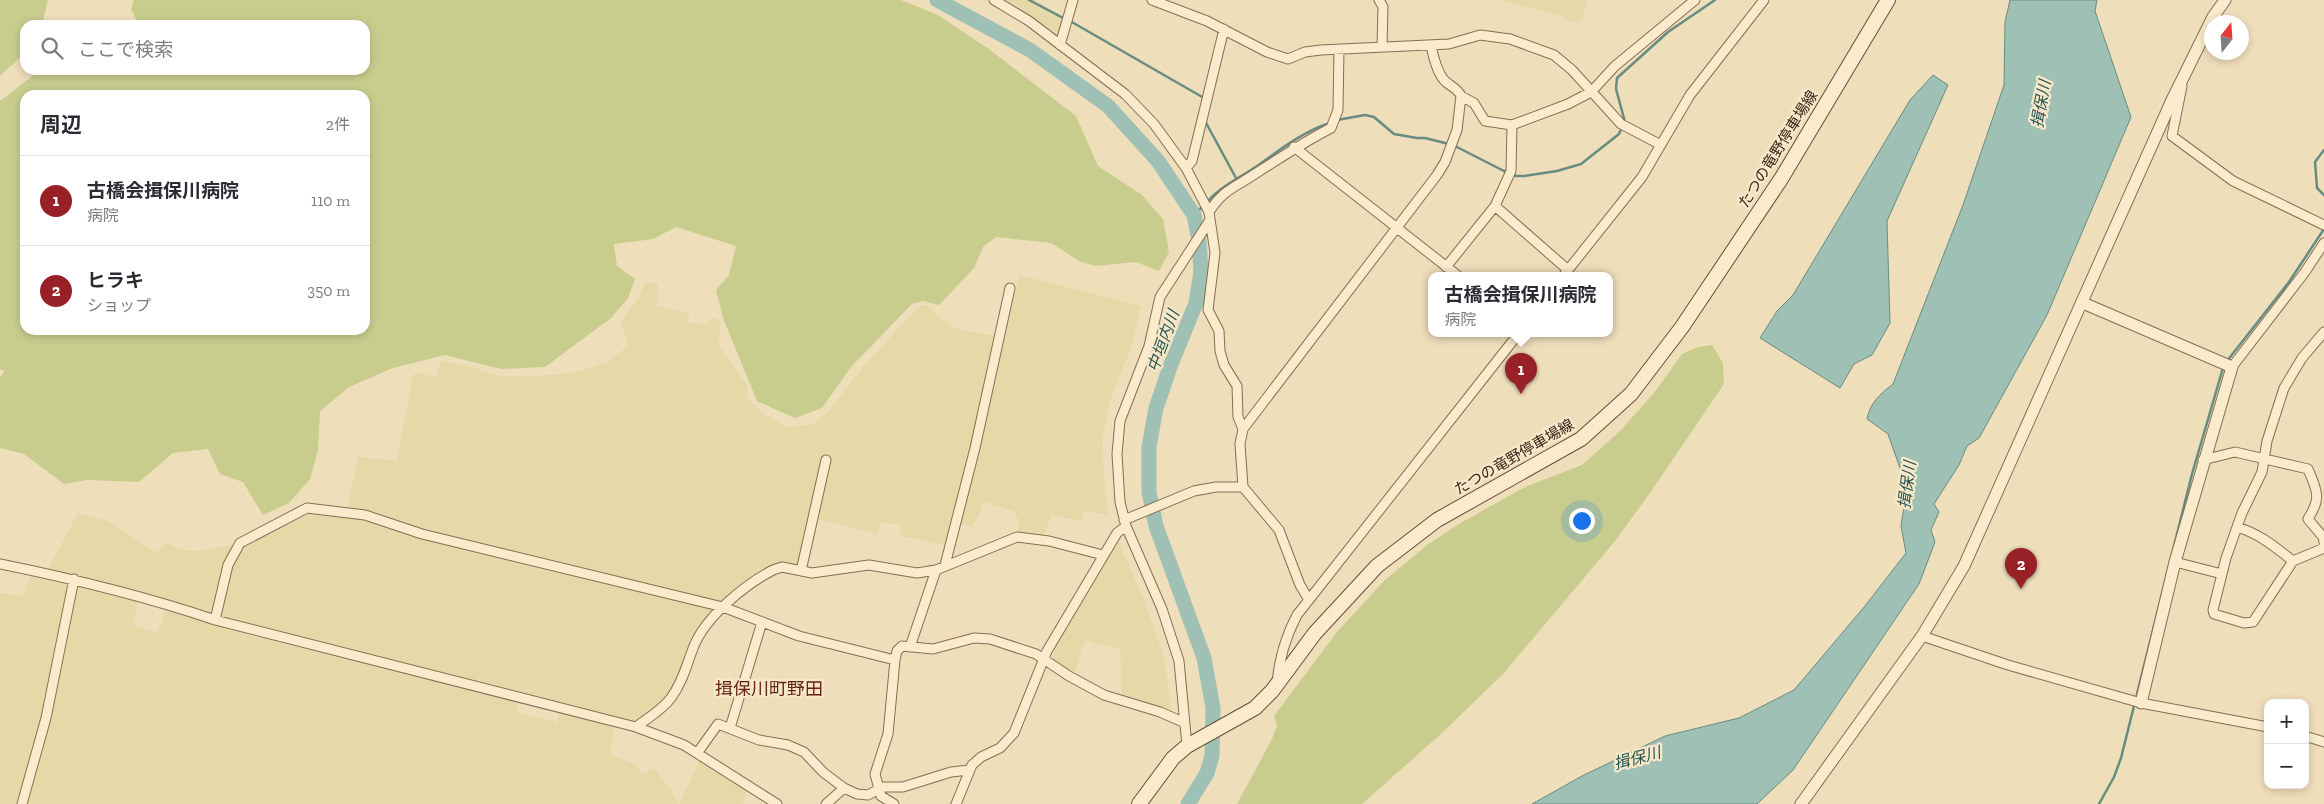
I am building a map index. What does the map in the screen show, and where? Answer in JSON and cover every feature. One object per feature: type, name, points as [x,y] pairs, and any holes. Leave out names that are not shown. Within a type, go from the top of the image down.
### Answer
[{"type":"main road","name":"たつの竜野停車場線","points":[[1139,804],[1173,758],[1190,744],[1255,708],[1277,684],[1315,633],[1376,566],[1437,520],[1580,439],[1631,394],[1682,327],[1781,179],[1888,0]]},
{"type":"street","points":[[994,0],[1028,20],[1106,78],[1138,106],[1176,152],[1186,168],[1208,218],[1215,253],[1208,310],[1209,316],[1219,331],[1220,351],[1224,365],[1237,386],[1238,417],[1243,429]]},
{"type":"street","points":[[1060,45],[1073,0]]},
{"type":"street","points":[[1152,0],[1224,29],[1267,52],[1288,59],[1305,52],[1382,46],[1449,44],[1469,40],[1480,35],[1510,39],[1554,55],[1572,70],[1623,126],[1661,145]]},
{"type":"street","points":[[1379,0],[1383,7],[1382,46]]},
{"type":"street","points":[[1461,96],[1474,103],[1485,121],[1512,125],[1568,104],[1591,92],[1615,66],[1695,0]]},
{"type":"street","points":[[1495,206],[1566,272],[1642,177],[1690,95],[1764,0]]},
{"type":"street","points":[[1801,804],[1922,636],[1964,566],[2183,79],[2213,17],[2225,0]]},
{"type":"street","points":[[1186,168],[1192,160],[1224,29]]},
{"type":"street","points":[[1309,600],[1300,586],[1279,530],[1243,487],[1240,444],[1243,429],[1437,175],[1457,130],[1461,96],[1459,91],[1445,81],[1440,74],[1431,45]]},
{"type":"street","points":[[1190,744],[1183,722],[1181,676],[1174,640],[1126,522],[1117,454],[1120,421],[1149,346],[1160,297],[1218,198],[1233,185],[1254,175],[1294,147],[1331,128],[1335,120],[1339,49]]},
{"type":"street","points":[[2183,79],[2172,136],[2233,181],[2324,225]]},
{"type":"street","points":[[1446,267],[1495,206],[1510,174],[1512,125]]},
{"type":"street","points":[[1294,147],[1454,272]]},
{"type":"street","points":[[2141,702],[2175,562],[2203,460],[2232,367],[2305,272],[2324,243]]},
{"type":"street","points":[[945,565],[975,448],[1010,288]]},
{"type":"street","points":[[2083,304],[2232,367]]},
{"type":"street","points":[[1277,684],[1279,662],[1286,635],[1297,616],[1516,337]]},
{"type":"street","points":[[2322,337],[2302,358],[2284,388],[2264,458],[2262,472],[2247,500],[2222,574],[2213,610],[2214,614],[2244,623],[2253,622],[2293,561],[2324,548]]},
{"type":"street","points":[[2203,460],[2235,452],[2308,469],[2318,498],[2316,506],[2308,519],[2324,538]]},
{"type":"street","points":[[801,571],[826,460]]},
{"type":"street","points":[[956,804],[969,770],[981,757],[1000,748],[1014,733],[1032,694],[1044,658],[1103,555],[1126,522],[1171,499],[1194,491],[1216,487],[1243,487]]},
{"type":"street","points":[[215,620],[228,566],[240,543],[307,508],[365,515],[422,534],[722,607],[799,636],[895,660]]},
{"type":"street","points":[[2237,527],[2254,532],[2293,561]]},
{"type":"street","points":[[636,727],[671,698],[679,685],[698,638],[722,607],[773,570],[782,568],[812,573],[869,565],[916,573],[936,570],[1017,537],[1050,541],[1103,555]]},
{"type":"street","points":[[2175,562],[2222,574]]},
{"type":"street","points":[[0,564],[74,579],[154,599],[215,620],[636,727],[661,735],[698,752],[777,804]]},
{"type":"street","points":[[910,647],[936,570]]},
{"type":"street","points":[[22,804],[46,718],[74,579]]},
{"type":"street","points":[[730,728],[762,622]]},
{"type":"street","points":[[1922,636],[2008,665],[2141,702],[2264,726]]},
{"type":"street","points":[[894,804],[881,796],[875,774],[888,734],[895,660],[897,651],[902,646],[933,649],[974,638],[990,639],[1044,658],[1069,676],[1104,695],[1160,712],[1183,722]]},
{"type":"street","points":[[698,752],[718,724],[759,740],[788,745],[804,752],[823,772],[844,788],[857,794],[868,795],[883,787],[903,787],[951,772],[969,770]]},
{"type":"street","points":[[2309,737],[2324,742]]},
{"type":"street","points":[[826,804],[844,788]]},
{"type":"shaded area","points":[[1005,0],[1035,0],[1065,18],[1059,38]]},
{"type":"shaded area","points":[[1500,0],[1587,0],[1582,20],[1573,23],[1562,16]]},
{"type":"shaded area","points":[[1019,275],[1141,306],[1131,348],[1110,400],[1102,441],[1105,494],[1109,515],[1084,511],[1081,521],[1052,515],[1044,535],[1017,534],[1020,522],[1013,511],[983,501],[979,515],[972,527],[953,522],[946,545],[900,536],[901,525],[881,522],[877,534],[810,517],[801,559],[797,566],[775,565],[709,618],[675,686],[665,700],[634,724],[239,623],[148,593],[48,569],[78,513],[108,521],[156,553],[166,543],[182,550],[196,551],[246,543],[307,512],[346,514],[358,457],[397,461],[413,375],[417,373],[436,377],[441,360],[472,367],[498,376],[540,376],[577,372],[606,363],[628,346],[621,321],[639,298],[645,282],[658,283],[657,306],[689,313],[688,322],[706,324],[715,317],[721,324],[718,345],[748,386],[747,398],[760,411],[786,427],[813,424],[828,412],[863,367],[919,306],[928,305],[939,317],[957,329],[1005,338]]},
{"type":"shaded area","points":[[1118,541],[1143,597],[1164,657],[1171,709],[1122,697],[1120,649],[1085,640],[1074,674],[1053,659],[1053,651]]},
{"type":"shaded area","points":[[30,576],[138,601],[133,625],[157,633],[167,608],[232,631],[519,703],[516,712],[557,723],[560,711],[615,726],[610,755],[637,765],[641,774],[654,768],[671,790],[678,804],[0,804],[0,593],[23,597]]},
{"type":"shaded area","points":[[701,757],[713,769],[746,789],[743,804],[679,804]]},
{"type":"green space","points":[[0,0],[48,0],[43,20],[20,20],[20,58],[0,76]]},
{"type":"green space","points":[[134,0],[901,0],[938,15],[990,50],[1076,116],[1098,166],[1142,195],[1163,219],[1169,252],[1159,271],[1136,262],[1095,266],[1079,261],[1051,243],[996,237],[983,247],[974,268],[939,305],[923,301],[912,304],[851,367],[822,408],[795,418],[757,401],[723,318],[716,290],[729,275],[736,246],[676,227],[653,239],[614,244],[617,266],[635,279],[628,298],[611,318],[545,367],[501,369],[445,355],[393,368],[349,387],[320,411],[318,450],[310,479],[289,503],[263,515],[243,482],[220,474],[208,449],[173,453],[139,482],[87,480],[64,484],[24,454],[0,448],[0,378],[4,371],[0,369],[0,101],[34,75],[370,75],[370,20],[136,20],[131,9]]},
{"type":"green space","points":[[1712,345],[1723,363],[1724,384],[1650,493],[1615,541],[1504,673],[1441,734],[1362,804],[1237,804],[1272,739],[1277,726],[1274,716],[1337,632],[1384,581],[1426,546],[1457,525],[1525,487],[1582,465],[1620,431],[1654,393],[1682,354],[1698,347]]},
{"type":"water","name":"揖保川","points":[[2010,0],[2097,0],[2095,11],[2131,117],[2047,315],[1979,438],[1967,446],[1959,465],[1934,504],[1939,512],[1931,530],[1935,542],[1919,584],[1793,770],[1757,804],[1532,804],[1582,776],[1665,736],[1739,718],[1794,690],[1865,606],[1906,553],[1901,526],[1907,488],[1888,434],[1867,419],[1868,413],[1876,399],[1893,384],[1963,205],[2004,85],[2005,22]]},
{"type":"water","points":[[1933,75],[1948,85],[1887,221],[1890,323],[1872,355],[1854,364],[1840,388],[1760,338],[1777,311],[1793,295],[1910,100]]},
{"type":"waterway","name":"中垣内川","points":[[937,0],[1030,50],[1108,106],[1158,161],[1194,215],[1199,240],[1201,272],[1196,303],[1170,367],[1156,408],[1149,447],[1149,492],[1156,526],[1204,658],[1213,708],[1212,756],[1207,773],[1188,804]]},
{"type":"waterway","points":[[1029,0],[1065,19]]},
{"type":"waterway","points":[[1625,122],[1616,89],[1617,78],[1668,32],[1715,0]]},
{"type":"waterway","points":[[1070,21],[1204,98]]},
{"type":"waterway","points":[[1337,120],[1365,115],[1374,117],[1394,134],[1425,138],[1453,145],[1516,176],[1557,171],[1581,164],[1619,134],[1622,127]]},
{"type":"waterway","points":[[1205,121],[1236,178]]},
{"type":"waterway","points":[[1207,202],[1226,186],[1293,141],[1320,126],[1330,123]]},
{"type":"waterway","points":[[2324,150],[2315,162],[2317,188],[2324,195]]},
{"type":"waterway","points":[[1194,215],[1203,206]]},
{"type":"waterway","points":[[2227,361],[2289,282],[2324,229]]},
{"type":"waterway","points":[[2099,804],[2114,777],[2121,758],[2192,474],[2223,368]]},
{"type":"place","name":"古橋会揖保川病院","points":[[1521,394]]},
{"type":"place","name":"ヒラキ","points":[[2021,589]]},
{"type":"district","name":"揖保川町野田","points":[[769,689]]}]
